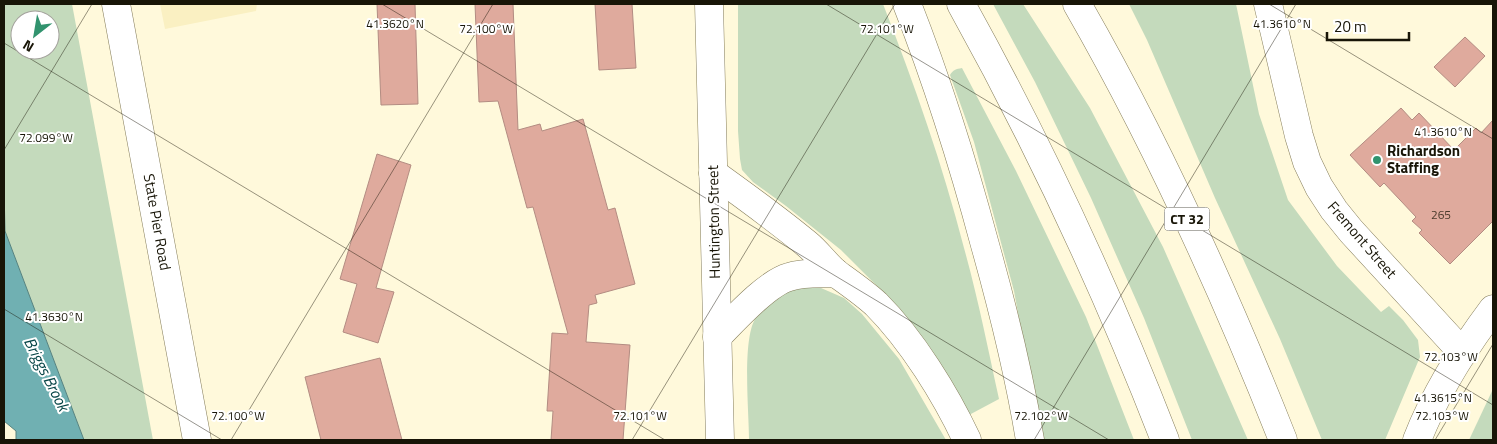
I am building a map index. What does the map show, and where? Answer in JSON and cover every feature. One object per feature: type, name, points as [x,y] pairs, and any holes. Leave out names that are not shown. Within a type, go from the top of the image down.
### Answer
[{"type":"main road","name":"State Pier Road","points":[[116,4],[197,440]]},
{"type":"main road","name":"Huntington Street","points":[[709,4],[720,440]]},
{"type":"main road","points":[[907,4],[937,83],[973,200],[1006,325],[1030,440]]},
{"type":"main road","points":[[961,4],[1021,115],[1058,190],[1109,302],[1165,440]]},
{"type":"main road","name":"CT 32","points":[[1077,4],[1140,122],[1202,249],[1252,361],[1283,440]]},
{"type":"main road","name":"Fremont Street","points":[[1270,12],[1299,136],[1307,162],[1319,187],[1346,224],[1463,353]]},
{"type":"main road","points":[[713,173],[813,248],[836,273],[854,285],[877,305],[908,343],[936,384],[967,440]]},
{"type":"main road","points":[[717,337],[743,310],[779,282],[801,274],[836,273]]},
{"type":"main road","points":[[1417,440],[1437,396],[1493,309]]},
{"type":"shaded area","points":[[160,4],[257,4],[256,11],[165,29]]},
{"type":"green space","points":[[4,4],[72,4],[153,440],[84,440],[5,231]]},
{"type":"green space","points":[[738,4],[883,4],[917,94],[947,186],[974,286],[999,399],[969,415],[927,344],[888,297],[841,250],[753,182],[742,170],[738,131]]},
{"type":"green space","points":[[993,4],[1023,4],[1090,108],[1163,247],[1248,440],[1192,440],[1144,318],[1091,198],[1035,82]]},
{"type":"green space","points":[[1129,4],[1236,4],[1259,114],[1288,200],[1337,266],[1381,312],[1389,306],[1403,320],[1418,340],[1420,357],[1385,440],[1322,440],[1280,339],[1215,198],[1147,40]]},
{"type":"green space","points":[[962,68],[1016,171],[1086,317],[1134,440],[1041,440],[1014,291],[974,142],[950,75],[955,70]]},
{"type":"green space","points":[[800,288],[821,288],[844,298],[862,314],[899,359],[946,440],[749,440],[747,360],[751,330],[755,319],[767,305],[783,294]]},
{"type":"green space","points":[[1493,389],[1493,440],[1469,440]]},
{"type":"water","name":"Briggs Brook","points":[[4,190],[5,231],[84,440],[16,440],[16,431],[4,421]]},
{"type":"building","points":[[377,4],[415,4],[418,104],[381,105]]},
{"type":"building","points":[[475,4],[513,4],[518,130],[540,124],[542,131],[583,119],[608,210],[615,208],[635,284],[595,295],[597,303],[589,305],[586,342],[630,345],[623,440],[551,440],[553,411],[547,411],[552,333],[568,334],[533,207],[527,208],[498,101],[479,102]]},
{"type":"building","points":[[595,4],[632,4],[636,68],[599,70]]},
{"type":"building","points":[[1465,37],[1485,56],[1455,87],[1434,67]]},
{"type":"building","points":[[1401,108],[1412,120],[1419,113],[1454,150],[1476,128],[1481,133],[1493,120],[1493,221],[1450,264],[1419,233],[1422,230],[1412,221],[1416,217],[1384,183],[1380,187],[1350,155]]},
{"type":"building","points":[[377,154],[411,165],[376,288],[394,292],[378,343],[343,332],[357,284],[340,279]]},
{"type":"building","points":[[380,358],[402,440],[321,440],[305,377]]},
{"type":"place","name":"Richardson Staffing","points":[[1377,160]]}]
